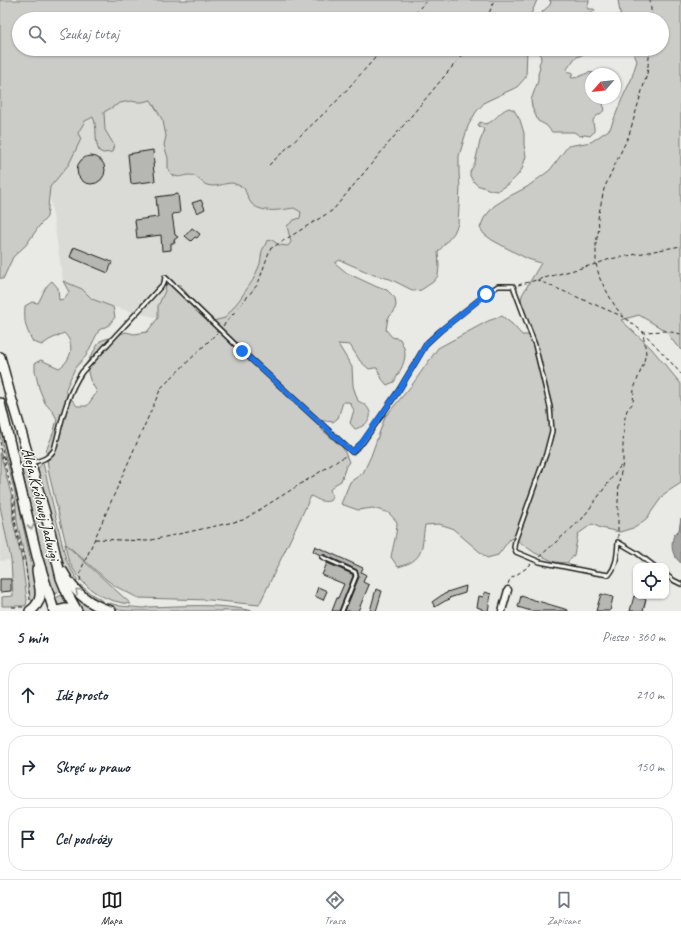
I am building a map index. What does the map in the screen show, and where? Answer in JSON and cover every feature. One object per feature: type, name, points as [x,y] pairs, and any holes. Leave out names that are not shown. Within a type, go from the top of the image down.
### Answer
[{"type":"main road","name":"Aleja Królowej Jadwigi","points":[[0,357],[56,556]]},
{"type":"main road","name":"Aleja Królowej Jadwigi","points":[[0,403],[37,556],[56,611]]},
{"type":"main road","points":[[28,607],[37,604],[41,594],[37,556]]},
{"type":"main road","points":[[56,556],[62,582],[76,611]]},
{"type":"main road","points":[[56,556],[64,574],[77,591],[93,603],[111,611]]},
{"type":"main road","points":[[56,611],[66,608],[76,611]]},
{"type":"street","points":[[502,611],[508,590]]},
{"type":"lane","points":[[17,472],[24,465],[46,459],[54,450],[71,391],[76,380],[164,283],[165,277],[352,452],[362,442],[399,390],[427,343],[486,294],[498,286],[513,286],[534,345],[550,407],[552,431],[546,454],[521,523],[514,547],[516,552],[535,560],[596,574],[608,575],[614,569],[617,559],[618,542],[637,553],[650,563]]},
{"type":"lane","points":[[322,556],[355,572],[356,574],[342,611]]},
{"type":"lane","points":[[669,577],[681,584]]},
{"type":"path","points":[[417,12],[428,0]]},
{"type":"path","points":[[489,12],[494,0]]},
{"type":"path","points":[[650,0],[651,12]]},
{"type":"path","points":[[269,165],[334,104],[378,56]]},
{"type":"path","points":[[80,582],[81,570],[161,388],[220,330],[258,284],[270,249],[333,210],[461,56]]},
{"type":"path","points":[[649,56],[647,74],[629,135],[610,173],[604,189],[598,218],[599,228],[596,243],[596,264],[600,279],[612,301],[625,318],[643,332],[681,374]]},
{"type":"path","points":[[513,286],[610,259],[681,246]]},
{"type":"path","points":[[536,280],[625,318]]},
{"type":"path","points":[[643,332],[666,330],[681,334]]},
{"type":"path","points":[[618,542],[619,482],[623,463],[625,417],[627,410],[633,403],[634,389],[646,353],[643,332]]},
{"type":"path","points":[[0,442],[15,497],[16,521],[25,560],[28,607],[12,607]]},
{"type":"path","points":[[0,448],[12,491],[14,521],[23,561]]},
{"type":"path","points":[[94,539],[147,541],[243,520],[352,452]]},
{"type":"path","points":[[508,590],[509,580],[525,569],[582,519],[623,463]]},
{"type":"shaded area","points":[[0,0],[537,0],[532,12],[12,12],[12,56],[527,56],[526,77],[517,87],[485,102],[476,112],[468,126],[459,156],[460,188],[458,224],[454,233],[438,252],[438,276],[433,282],[421,290],[414,291],[390,279],[374,275],[340,260],[335,263],[347,273],[387,290],[395,298],[396,305],[394,312],[388,318],[386,330],[392,337],[400,339],[404,348],[405,357],[394,382],[387,385],[382,379],[377,368],[369,369],[360,361],[350,345],[338,344],[352,367],[353,386],[358,401],[367,407],[370,417],[364,425],[355,429],[350,423],[354,410],[349,402],[343,402],[338,418],[333,422],[317,421],[322,430],[343,448],[349,462],[346,466],[341,481],[334,485],[330,490],[332,495],[331,500],[318,500],[311,496],[259,605],[210,600],[138,598],[107,580],[66,544],[49,474],[46,451],[57,419],[45,403],[39,388],[35,371],[35,363],[41,360],[59,368],[67,361],[71,347],[68,337],[64,333],[42,345],[33,342],[26,324],[25,306],[32,302],[38,303],[45,288],[52,281],[58,288],[59,300],[64,299],[69,292],[63,281],[82,289],[92,299],[113,307],[115,317],[109,325],[99,330],[86,356],[75,368],[65,391],[77,406],[87,406],[97,392],[90,380],[86,364],[100,341],[126,332],[134,334],[147,332],[158,318],[158,306],[165,291],[166,285],[171,283],[180,285],[199,308],[213,321],[225,318],[253,280],[260,264],[262,251],[267,241],[272,240],[279,245],[288,246],[291,242],[287,226],[294,220],[300,218],[301,212],[294,208],[283,210],[260,209],[251,203],[244,188],[234,183],[210,186],[192,175],[180,177],[172,175],[168,168],[168,158],[164,145],[166,136],[163,121],[151,100],[120,103],[104,112],[105,130],[114,145],[112,152],[103,153],[99,151],[93,117],[85,121],[78,133],[81,139],[69,164],[50,187],[47,217],[26,245],[13,257],[3,279],[0,278]]},
{"type":"shaded area","points":[[549,0],[589,0],[587,8],[594,9],[595,11],[542,12],[550,5],[551,1]]},
{"type":"shaded area","points":[[618,0],[681,0],[681,350],[666,331],[639,315],[621,320],[651,348],[681,384],[681,483],[664,494],[647,518],[636,527],[620,532],[601,528],[592,524],[578,534],[574,555],[567,563],[555,562],[535,553],[514,538],[510,539],[498,555],[487,558],[452,528],[439,524],[425,525],[422,547],[417,557],[413,561],[398,567],[391,557],[396,535],[397,522],[389,513],[373,508],[358,510],[341,504],[350,482],[363,473],[371,456],[385,417],[412,385],[438,348],[488,321],[502,316],[522,335],[531,335],[520,306],[522,295],[541,263],[528,259],[514,252],[484,234],[480,228],[484,218],[494,206],[527,187],[550,170],[568,146],[591,142],[610,129],[631,80],[637,61],[635,56],[669,56],[669,12],[620,12]]},
{"type":"shaded area","points":[[540,56],[579,56],[575,58],[567,69],[568,72],[573,73],[572,78],[585,74],[585,104],[603,104],[605,109],[593,120],[594,130],[590,136],[580,136],[574,132],[552,132],[546,125],[538,121],[532,107],[531,100],[538,81],[540,68],[539,64],[541,60]]},
{"type":"shaded area","points":[[151,100],[163,121],[166,136],[164,145],[168,158],[168,168],[179,178],[190,175],[219,185],[231,183],[244,188],[250,202],[280,211],[294,208],[301,212],[300,218],[294,220],[287,226],[291,242],[288,246],[279,245],[272,240],[262,251],[260,264],[253,280],[225,318],[214,321],[199,308],[166,285],[165,291],[158,306],[158,318],[113,307],[92,299],[82,289],[63,281],[49,189],[54,171],[85,121],[93,117],[96,131],[114,145],[105,130],[104,112],[120,103]]},
{"type":"shaded area","points":[[509,108],[514,110],[520,120],[524,133],[526,156],[522,169],[511,182],[497,191],[491,190],[477,185],[470,176],[470,172],[475,163],[480,141],[484,132],[483,128],[478,125],[480,122],[486,124],[489,123]]},
{"type":"shaded area","points":[[0,419],[17,489],[22,521],[38,592],[33,603],[30,598],[25,560],[17,521],[15,493],[0,436]]},
{"type":"shaded area","points":[[0,452],[12,498],[13,521],[22,561],[27,600],[26,605],[24,606],[2,606],[2,597],[13,596],[11,560],[0,506]]},
{"type":"shaded area","points":[[43,463],[66,560],[77,579],[74,584],[62,561],[37,471]]},
{"type":"shaded area","points":[[27,466],[63,591],[54,594],[40,551],[22,472]]},
{"type":"shaded area","points":[[0,509],[10,560],[0,561]]},
{"type":"shaded area","points":[[681,518],[681,563],[674,554],[672,543],[674,535],[679,530]]},
{"type":"shaded area","points":[[65,544],[131,604],[110,600],[93,591],[86,585],[73,569],[68,559]]},
{"type":"shaded area","points":[[79,584],[101,600],[101,605],[77,587]]},
{"type":"shaded area","points":[[72,590],[100,611],[85,611],[77,605],[69,592]]},
{"type":"shaded area","points":[[65,594],[68,603],[57,605],[55,598]]},
{"type":"shaded area","points":[[109,603],[120,606],[144,608],[214,606],[240,608],[253,611],[128,611],[107,607]]},
{"type":"building","points":[[153,150],[155,181],[131,184],[128,154]]},
{"type":"building","points":[[91,156],[101,160],[105,170],[101,180],[91,184],[81,180],[77,170],[81,160]]},
{"type":"building","points":[[178,194],[180,213],[172,214],[175,235],[178,237],[174,240],[175,243],[171,243],[171,250],[162,251],[161,235],[137,238],[135,220],[158,217],[156,197]]},
{"type":"building","points":[[201,200],[205,209],[197,213],[192,203]]},
{"type":"building","points":[[192,228],[200,234],[197,238],[195,237],[191,241],[185,236]]},
{"type":"building","points":[[74,247],[112,262],[108,273],[70,257]]},
{"type":"building","points":[[315,546],[363,568],[361,572],[366,575],[363,582],[369,585],[358,611],[345,611],[359,577],[357,570],[323,554],[320,555],[313,551]]},
{"type":"building","points":[[327,563],[352,574],[353,576],[339,611],[332,611],[344,584],[322,575]]},
{"type":"building","points":[[0,579],[11,579],[11,591],[0,592]]},
{"type":"building","points":[[466,586],[465,593],[449,598],[450,599],[435,607],[432,602],[447,592]]},
{"type":"building","points":[[318,587],[327,591],[323,600],[315,596]]},
{"type":"building","points":[[376,589],[382,591],[376,611],[370,611]]},
{"type":"building","points":[[485,592],[491,594],[488,611],[482,611],[482,609],[477,607],[479,596],[483,597]]},
{"type":"building","points":[[601,594],[613,597],[610,611],[596,611]]},
{"type":"building","points":[[521,596],[568,611],[531,611],[518,607]]},
{"type":"building","points":[[633,599],[646,599],[643,611],[630,611]]},
{"type":"route","points":[[242,351],[352,452],[362,442],[399,390],[427,343],[486,294]]}]
